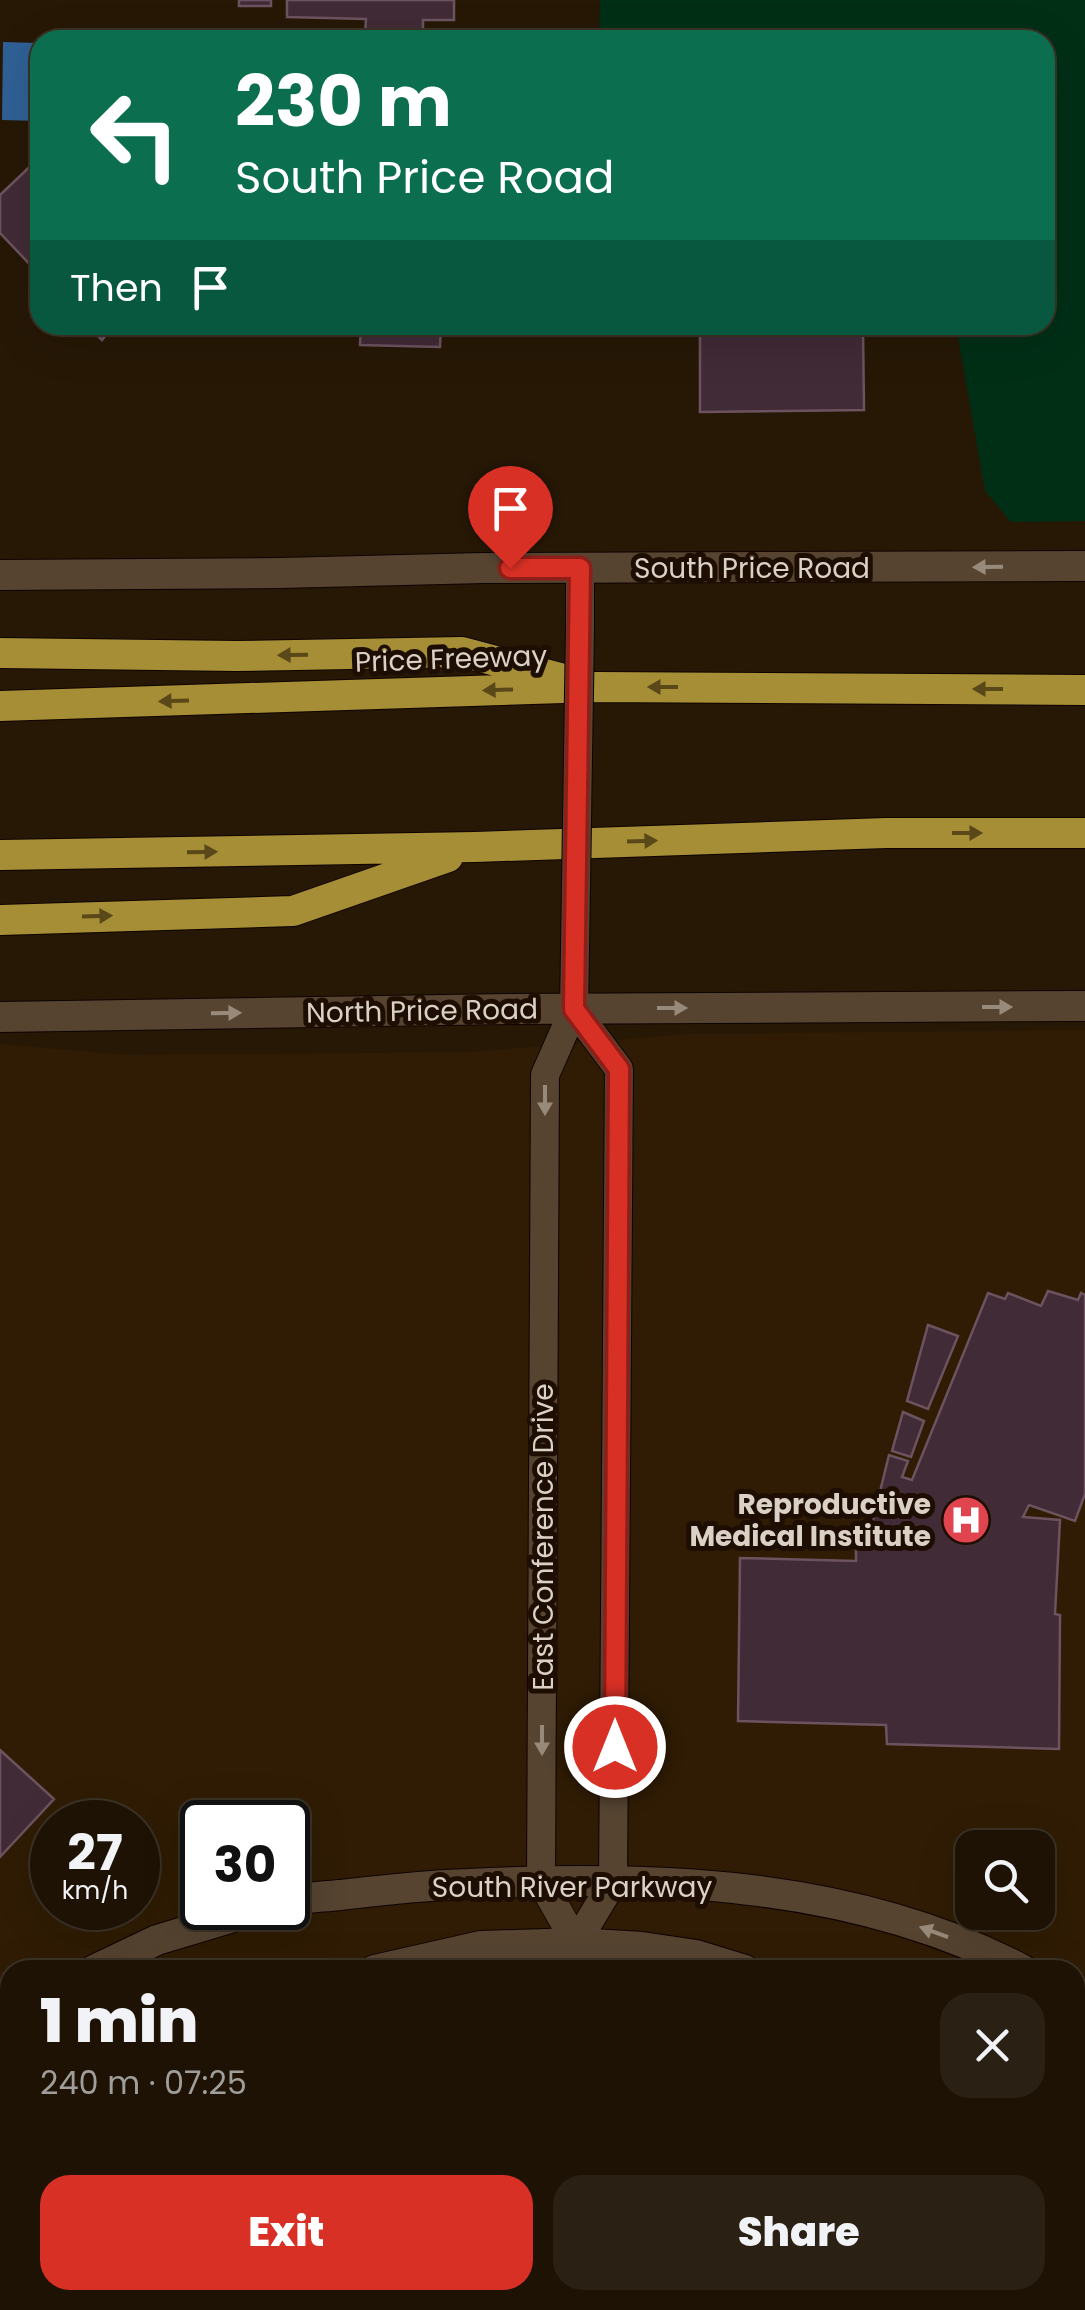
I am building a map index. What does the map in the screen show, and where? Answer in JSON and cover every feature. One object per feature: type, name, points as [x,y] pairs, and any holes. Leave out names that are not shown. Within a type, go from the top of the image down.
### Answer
[{"type":"highway","points":[[0,653],[237,656],[462,652],[596,687]]},
{"type":"highway","name":"Price Freeway","points":[[0,706],[596,687],[1085,690]]},
{"type":"highway","points":[[0,855],[475,847],[886,833],[1085,833]]},
{"type":"highway","points":[[0,920],[293,910],[475,847]]},
{"type":"main road","name":"South Price Road","points":[[0,575],[1085,566]]},
{"type":"main road","name":"North Price Road","points":[[0,1017],[1085,1006]]},
{"type":"main road","name":"South River Parkway","points":[[310,1899],[431,1885],[541,1881],[690,1884],[774,1891],[927,1928],[1000,1960]]},
{"type":"main road","points":[[115,1960],[190,1930]]},
{"type":"main road","name":"South River Parkway","points":[[420,1960],[482,1946],[576,1943],[712,1960]]},
{"type":"street","name":"East Conference Drive","points":[[576,1943],[541,1881],[545,1075],[574,1009],[580,568]]},
{"type":"street","points":[[574,1009],[619,1069],[612,1882],[576,1943]]},
{"type":"shaded area","points":[[1085,1030],[1085,1960],[0,1960],[0,1044],[126,1055],[470,1052],[689,1034]]},
{"type":"green space","points":[[600,0],[1085,0],[1085,521],[1011,522],[985,491],[958,335],[1055,335],[1055,30],[599,30]]},
{"type":"water","points":[[3,42],[30,43],[30,121],[2,120]]},
{"type":"building","points":[[239,0],[271,0],[271,6],[239,6]]},
{"type":"building","points":[[287,0],[454,0],[454,20],[423,20],[423,30],[365,30],[366,19],[287,17]]},
{"type":"building","points":[[30,166],[30,264],[0,233],[0,195]]},
{"type":"building","points":[[360,335],[441,335],[440,347],[360,345]]},
{"type":"building","points":[[700,335],[863,335],[864,410],[700,412]]},
{"type":"building","name":"Reproductive Medical Institute","points":[[1048,1291],[1078,1300],[1081,1293],[1085,1295],[1085,1494],[1075,1521],[1029,1505],[1023,1517],[1060,1520],[1055,1614],[1060,1615],[1059,1749],[887,1744],[886,1725],[738,1721],[740,1558],[856,1561],[856,1529],[871,1528],[889,1455],[908,1461],[902,1477],[912,1480],[988,1293],[1005,1299],[1008,1293],[1041,1306]]},
{"type":"building","points":[[928,1325],[958,1336],[928,1409],[907,1401]]},
{"type":"building","points":[[903,1412],[924,1421],[911,1457],[892,1451]]},
{"type":"building","points":[[0,1750],[54,1799],[30,1800],[30,1825],[0,1857]]},
{"type":"place","name":"Reproductive Medical Institute","points":[[966,1520]]},
{"type":"route","points":[[510,568],[580,568],[574,1009],[619,1069],[615,1747]]}]
